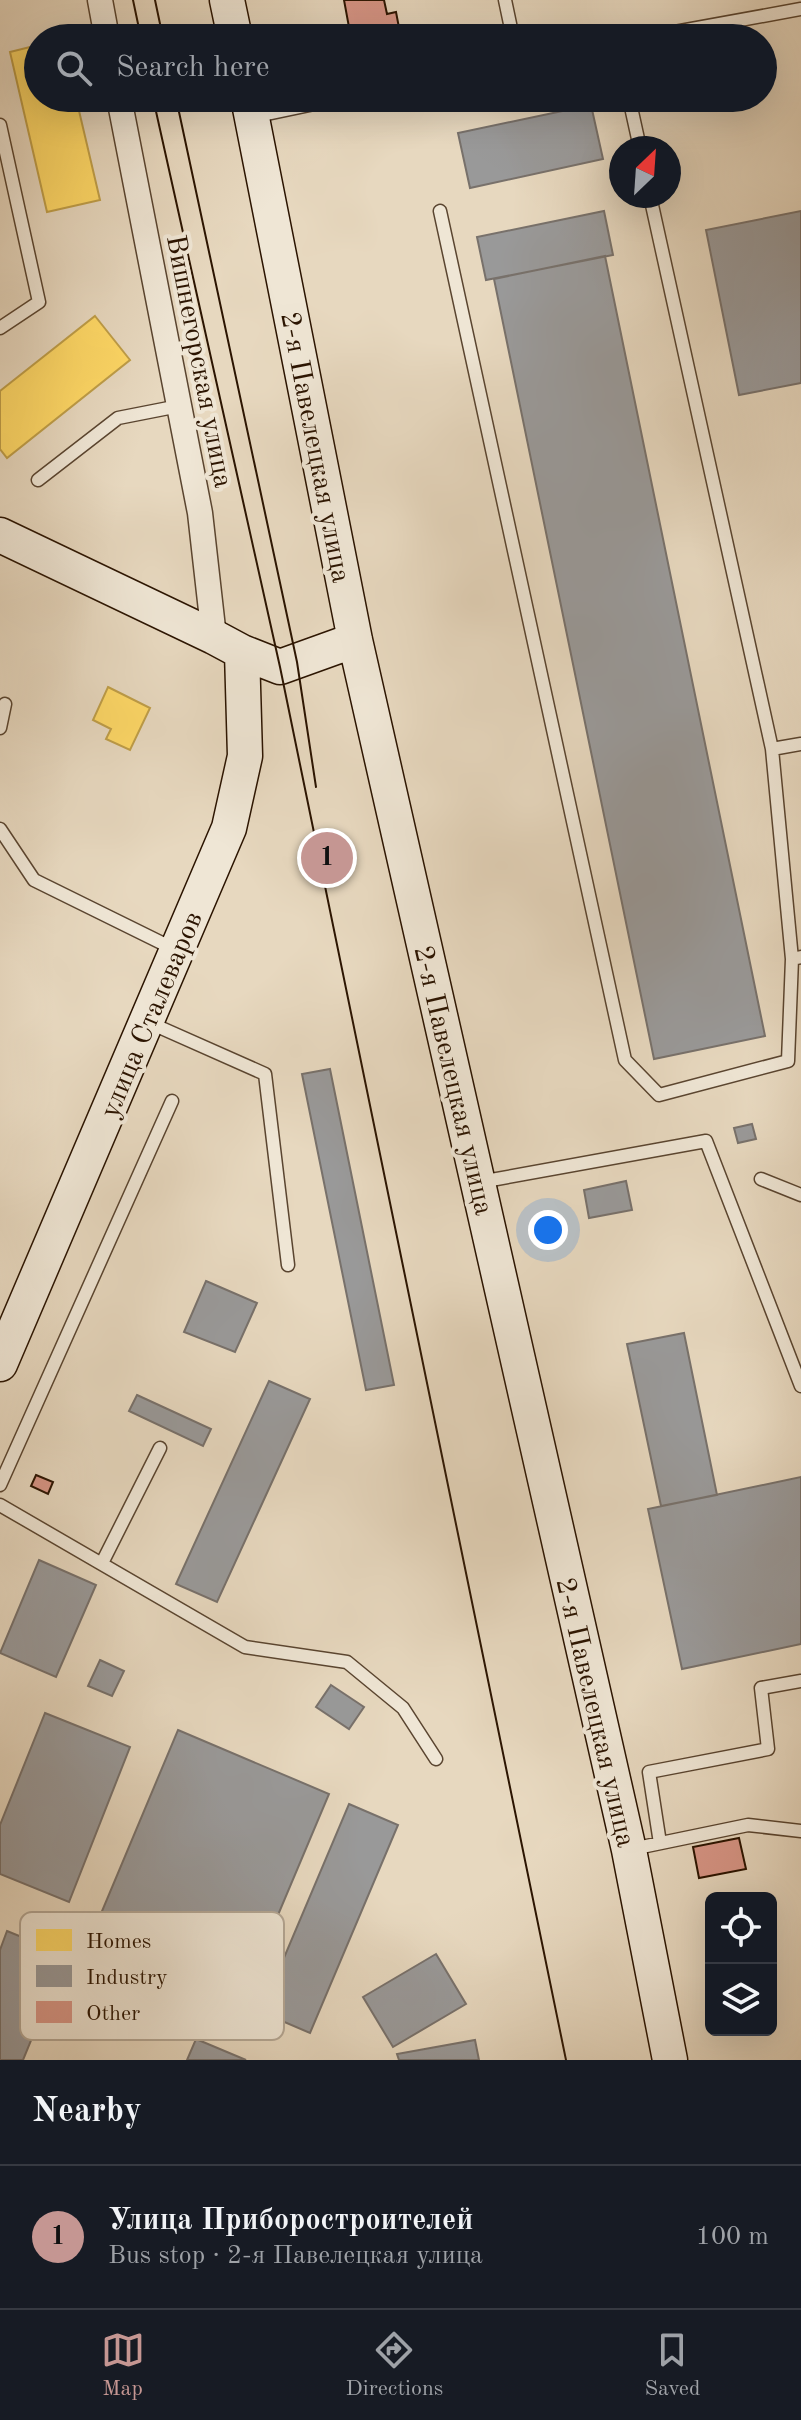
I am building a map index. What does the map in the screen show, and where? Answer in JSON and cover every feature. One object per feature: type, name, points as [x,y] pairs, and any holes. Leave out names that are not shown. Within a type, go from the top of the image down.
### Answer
[{"type":"main road","points":[[227,0],[232,24]]},
{"type":"main road","name":"2-я Павелецкая улица","points":[[251,112],[355,640],[478,1183],[644,1846],[670,2060]]},
{"type":"main road","points":[[0,535],[280,667],[355,640]]},
{"type":"main road","name":"улица Сталеваров","points":[[0,1364],[229,828],[245,756],[228,644]]},
{"type":"street","points":[[100,0],[104,24]]},
{"type":"street","name":"Вишнегорская улица","points":[[122,112],[228,644]]},
{"type":"lane","points":[[505,0],[510,24]]},
{"type":"lane","points":[[719,24],[801,9]]},
{"type":"lane","points":[[632,112],[637,136]]},
{"type":"lane","points":[[0,125],[39,302],[0,328]]},
{"type":"lane","points":[[440,211],[625,1060],[659,1095],[788,1061],[797,958],[772,749],[653,208]]},
{"type":"lane","points":[[38,480],[118,418],[179,406]]},
{"type":"lane","points":[[0,728],[5,704]]},
{"type":"lane","points":[[772,749],[801,744]]},
{"type":"lane","points":[[0,829],[34,880],[177,951]]},
{"type":"lane","points":[[147,1022],[265,1074],[288,1265]]},
{"type":"lane","points":[[0,1485],[172,1101]]},
{"type":"lane","points":[[478,1183],[706,1141],[801,1386]]},
{"type":"lane","points":[[761,1179],[801,1195]]},
{"type":"lane","points":[[102,1563],[160,1448]]},
{"type":"lane","points":[[0,1505],[245,1647],[347,1662],[403,1708],[436,1759]]},
{"type":"lane","points":[[801,1681],[761,1688],[768,1749],[649,1772],[644,1846],[748,1825],[801,1831]]},
{"type":"building: Homes","points":[[24,48],[24,112],[79,112],[100,200],[47,212],[10,52]]},
{"type":"building: Homes","points":[[95,316],[130,360],[7,458],[0,449],[0,391]]},
{"type":"building: Homes","points":[[108,687],[150,708],[130,750],[106,739],[111,729],[93,720]]},
{"type":"building: Industry","points":[[558,112],[593,112],[603,159],[470,188],[458,133]]},
{"type":"building: Industry","points":[[604,211],[613,255],[486,280],[477,237]]},
{"type":"building: Industry","points":[[801,211],[801,383],[739,395],[706,230]]},
{"type":"building: Industry","points":[[605,256],[765,1036],[654,1059],[494,279]]},
{"type":"building: Industry","points":[[330,1069],[394,1385],[366,1390],[302,1074]]},
{"type":"building: Industry","points":[[752,1124],[756,1139],[738,1143],[734,1128]]},
{"type":"building: Industry","points":[[626,1181],[632,1210],[589,1218],[584,1190]]},
{"type":"building: Industry","points":[[206,1281],[257,1303],[235,1352],[184,1332]]},
{"type":"building: Industry","points":[[684,1333],[717,1495],[661,1506],[627,1344]]},
{"type":"building: Industry","points":[[269,1381],[310,1399],[217,1602],[176,1584]]},
{"type":"building: Industry","points":[[137,1395],[211,1429],[203,1446],[129,1411]]},
{"type":"building: Industry","points":[[801,1477],[801,1644],[682,1669],[648,1509]]},
{"type":"building: Industry","points":[[39,1560],[96,1585],[56,1677],[0,1653]]},
{"type":"building: Industry","points":[[100,1660],[124,1671],[112,1696],[88,1686]]},
{"type":"building: Industry","points":[[331,1685],[364,1707],[349,1729],[316,1707]]},
{"type":"building: Industry","points":[[45,1713],[130,1747],[69,1902],[0,1874],[0,1825]]},
{"type":"building: Industry","points":[[178,1730],[329,1794],[279,1912],[102,1912]]},
{"type":"building: Industry","points":[[349,1804],[398,1825],[310,2033],[284,2022],[284,1958]]},
{"type":"building: Industry","points":[[7,1931],[20,1936],[20,2040],[31,2040],[23,2060],[0,2060],[0,1950]]},
{"type":"building: Industry","points":[[436,1954],[466,2004],[393,2047],[363,1997]]},
{"type":"building: Industry","points":[[196,2040],[198,2040],[246,2060],[187,2060]]},
{"type":"building: Industry","points":[[475,2040],[479,2060],[399,2060],[397,2054]]},
{"type":"building: Other","points":[[344,0],[384,0],[387,14],[396,12],[398,24],[348,24]]},
{"type":"building: Other","points":[[36,1475],[53,1482],[48,1494],[31,1486]]},
{"type":"building: Other","points":[[739,1838],[746,1869],[699,1878],[693,1847]]},
{"type":"tram line","points":[[133,0],[138,24]]},
{"type":"tram line","points":[[155,0],[160,24]]},
{"type":"tram line","points":[[156,112],[280,667],[566,2060]]},
{"type":"tram line","points":[[179,112],[297,662],[316,787]]},
{"type":"place","name":"Улица Приборостроителей","points":[[327,858]]}]
